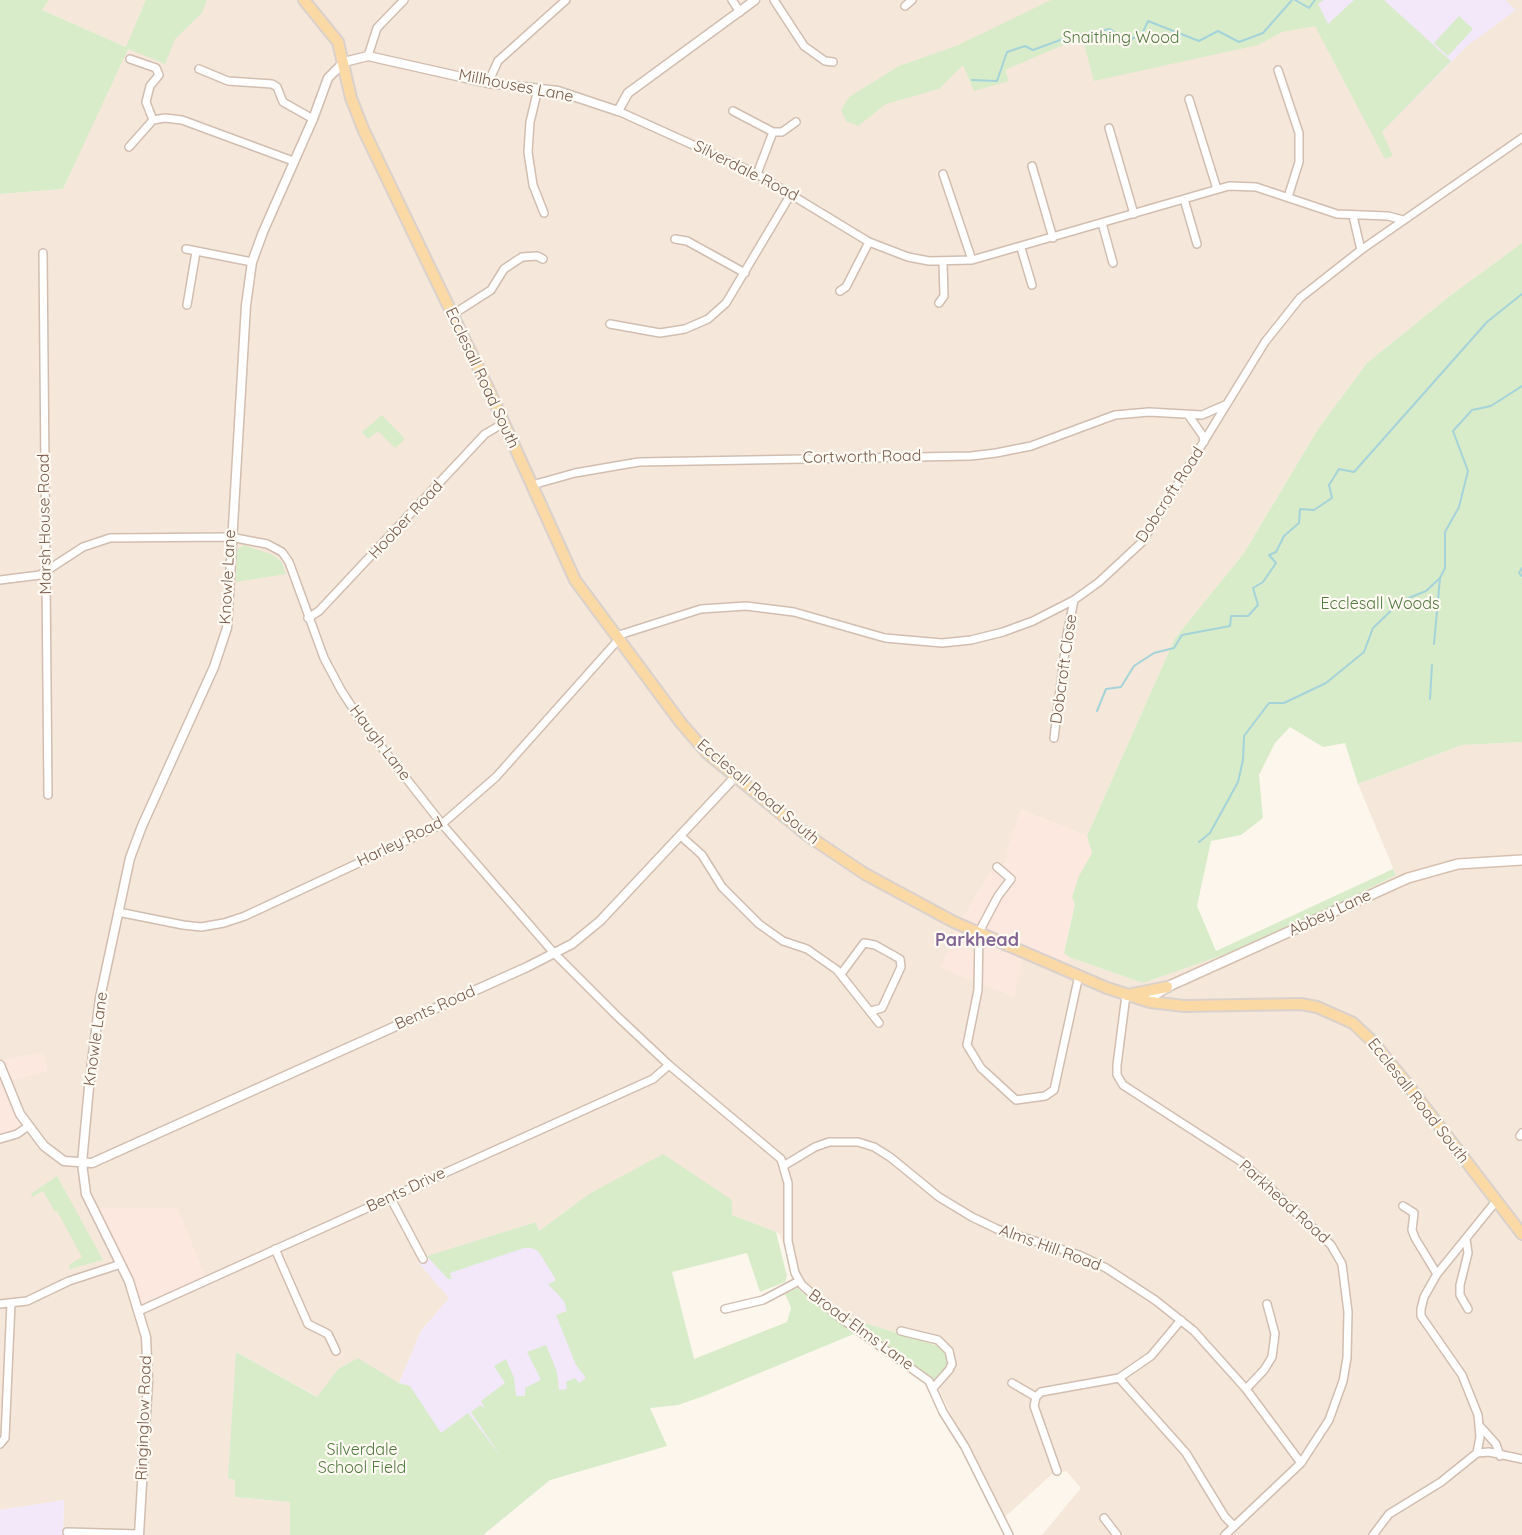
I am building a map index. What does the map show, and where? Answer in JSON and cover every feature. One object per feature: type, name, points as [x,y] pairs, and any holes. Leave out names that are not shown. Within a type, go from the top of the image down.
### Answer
[{"type":"main road","name":"Ecclesall Road South","points":[[304,0],[334,36],[345,62],[351,98],[364,131],[504,423],[575,580],[681,723],[707,753],[839,858],[954,922],[1126,995],[1150,1002],[1184,1006],[1301,1004],[1317,1007],[1353,1023],[1373,1042],[1522,1234]]},
{"type":"main road","name":"Abbey Lane","points":[[1150,1002],[1156,994],[1170,986],[1408,878],[1458,864],[1522,860]]},
{"type":"main road","points":[[1126,995],[1170,986],[1174,998],[1184,1006]]},
{"type":"street","points":[[369,56],[377,28],[404,0]]},
{"type":"street","points":[[488,83],[498,61],[566,0]]},
{"type":"street","points":[[732,0],[740,12]]},
{"type":"street","points":[[618,111],[628,93],[755,0]]},
{"type":"street","points":[[774,0],[804,46],[825,61],[833,63]]},
{"type":"street","points":[[905,6],[912,0]]},
{"type":"street","name":"Millhouses Lane","points":[[345,62],[369,56],[488,83],[558,91],[618,111]]},
{"type":"street","points":[[130,59],[156,68],[159,75],[150,86],[146,102],[153,120]]},
{"type":"street","name":"Knowle Lane","points":[[82,1163],[96,1027],[130,858],[222,646],[230,610],[230,537],[246,305],[252,262],[328,78],[345,62]]},
{"type":"street","points":[[199,69],[228,81],[272,84],[277,87],[284,102],[313,119]]},
{"type":"street","points":[[1278,70],[1299,133],[1299,162],[1288,197]]},
{"type":"street","points":[[538,89],[530,122],[528,152],[532,185],[544,213]]},
{"type":"street","points":[[1189,99],[1217,189]]},
{"type":"street","name":"Silverdale Road","points":[[618,111],[757,174],[869,242],[908,257],[943,262],[972,261],[1217,189],[1242,185],[1288,197],[1337,214],[1388,216],[1403,220]]},
{"type":"street","points":[[733,111],[773,132],[782,132],[796,122]]},
{"type":"street","points":[[129,147],[153,120],[165,118],[182,120],[293,161]]},
{"type":"street","points":[[1109,128],[1134,214]]},
{"type":"street","points":[[757,174],[773,132]]},
{"type":"street","name":"Dobcroft Road","points":[[618,638],[701,609],[746,606],[794,612],[885,638],[942,643],[971,640],[1003,632],[1033,621],[1074,600],[1099,582],[1142,542],[1265,342],[1294,306],[1361,250],[1522,138]]},
{"type":"street","points":[[1032,166],[1053,238]]},
{"type":"street","points":[[944,174],[972,261]]},
{"type":"street","points":[[610,324],[660,333],[697,325],[726,303],[791,194]]},
{"type":"street","points":[[1184,199],[1197,244]]},
{"type":"street","points":[[1353,216],[1361,250]]},
{"type":"street","points":[[1102,224],[1113,264]]},
{"type":"street","points":[[675,239],[687,241],[745,273]]},
{"type":"street","points":[[840,291],[846,287],[869,242]]},
{"type":"street","points":[[1021,248],[1032,285]]},
{"type":"street","points":[[186,249],[252,262]]},
{"type":"street","points":[[187,305],[196,252]]},
{"type":"street","name":"Marsh House Road","points":[[43,253],[48,795]]},
{"type":"street","points":[[452,315],[491,290],[504,269],[522,258],[537,256],[543,259]]},
{"type":"street","points":[[939,303],[944,296],[943,262]]},
{"type":"street","name":"Cortworth Road","points":[[532,485],[575,473],[639,462],[971,456],[1031,446],[1115,415],[1149,412],[1189,416],[1213,412],[1228,404]]},
{"type":"street","points":[[1189,416],[1203,436],[1204,443]]},
{"type":"street","name":"Hoober Road","points":[[308,618],[319,611],[485,434],[504,423]]},
{"type":"street","points":[[0,579],[30,578],[45,573],[83,547],[110,538],[230,537]]},
{"type":"street","name":"Haugh Lane","points":[[230,537],[267,544],[282,552],[289,562],[308,618],[332,674],[361,721],[442,824],[554,952]]},
{"type":"street","name":"Dobcroft Close","points":[[1054,738],[1067,635],[1074,600]]},
{"type":"street","name":"Harley Road","points":[[118,912],[201,927],[224,923],[245,916],[442,824],[496,777],[618,638]]},
{"type":"street","name":"Bents Road","points":[[82,1163],[92,1163],[527,967],[572,944],[600,921],[682,837],[736,776]]},
{"type":"street","points":[[682,837],[702,855],[722,887],[765,930],[783,941],[807,949],[841,974],[879,1023]]},
{"type":"street","points":[[997,867],[1011,879],[998,896],[979,932],[978,990],[968,1045],[981,1068],[1016,1100],[1045,1096],[1054,1090],[1079,975]]},
{"type":"street","points":[[841,974],[864,943],[875,945],[900,959],[901,967],[882,1008],[871,1011]]},
{"type":"street","points":[[554,952],[669,1065],[776,1153],[784,1165]]},
{"type":"street","name":"Parkhead Road","points":[[1126,995],[1117,1065],[1117,1075],[1123,1086],[1242,1162],[1311,1225],[1340,1257],[1348,1312],[1347,1358],[1343,1381],[1329,1420],[1301,1462],[1225,1535]]},
{"type":"street","points":[[0,1065],[11,1097],[27,1127],[53,1154],[64,1161],[82,1163]]},
{"type":"street","name":"Bents Drive","points":[[139,1311],[653,1079],[669,1065]]},
{"type":"street","points":[[0,1139],[17,1134],[27,1127]]},
{"type":"street","name":"Alms Hill Road","points":[[784,1165],[815,1147],[829,1142],[858,1142],[874,1147],[964,1212],[997,1229],[1079,1255],[1106,1268],[1181,1320],[1246,1389],[1301,1462]]},
{"type":"street","name":"Ringinglow Road","points":[[82,1163],[88,1197],[121,1263],[146,1337],[148,1369],[139,1535]]},
{"type":"street","name":"Broad Elms Lane","points":[[784,1165],[788,1183],[788,1241],[799,1281],[811,1296],[921,1374],[934,1387],[935,1398],[942,1412],[965,1447],[1009,1535]]},
{"type":"street","points":[[390,1197],[423,1259]]},
{"type":"street","points":[[1477,1453],[1478,1414],[1462,1375],[1421,1316],[1424,1297],[1437,1274],[1497,1200]]},
{"type":"street","points":[[1403,1206],[1414,1213],[1412,1230],[1415,1238],[1437,1274]]},
{"type":"street","points":[[1466,1239],[1468,1253],[1460,1285],[1460,1295],[1468,1309]]},
{"type":"street","points":[[275,1249],[308,1324],[328,1334],[336,1351]]},
{"type":"street","points":[[0,1304],[11,1304],[42,1296],[69,1281],[121,1263]]},
{"type":"street","points":[[725,1309],[763,1300],[799,1281]]},
{"type":"street","points":[[2,1443],[11,1304]]},
{"type":"street","points":[[1246,1389],[1264,1370],[1272,1357],[1275,1334],[1267,1304]]},
{"type":"street","points":[[1057,1471],[1034,1406],[1035,1397],[1041,1392],[1119,1378],[1151,1356],[1181,1320]]},
{"type":"street","points":[[901,1331],[938,1340],[950,1351],[952,1364],[934,1387]]},
{"type":"street","points":[[1119,1378],[1186,1453],[1225,1517],[1233,1525]]},
{"type":"street","points":[[1012,1383],[1035,1397]]},
{"type":"street","points":[[1479,1425],[1496,1444],[1500,1456]]},
{"type":"street","points":[[1373,1535],[1389,1514],[1442,1482],[1477,1453],[1489,1452],[1522,1459]]},
{"type":"street","points":[[1104,1518],[1117,1535]]},
{"type":"street","points":[[67,1532],[139,1535]]},
{"type":"shaded area","points":[[49,0],[1522,0],[1522,243],[1451,295],[1367,363],[1318,429],[1244,553],[1175,638],[1087,836],[1021,810],[1009,856],[998,873],[993,869],[973,901],[955,932],[942,968],[1014,996],[1023,951],[1066,968],[1069,957],[1143,983],[1260,942],[1396,875],[1358,784],[1462,745],[1522,742],[1522,1535],[1042,1535],[1081,1488],[1066,1471],[1052,1474],[1003,1519],[941,1394],[937,1379],[941,1347],[843,1316],[805,1294],[791,1269],[780,1234],[732,1215],[589,1194],[539,1231],[535,1222],[418,1261],[449,1298],[421,1331],[399,1383],[338,1369],[318,1397],[236,1352],[235,1497],[290,1502],[290,1535],[63,1535],[64,1500],[0,1510],[0,1139],[5,1081],[47,1071],[42,1053],[0,1061],[0,194],[63,189],[126,47],[42,10]]},
{"type":"shaded area","points":[[1316,0],[1505,0],[1516,10],[1467,46],[1382,132]]},
{"type":"shaded area","points":[[1021,810],[1087,836],[1092,853],[1075,903],[1064,953],[1069,957],[1066,969],[1024,951],[1014,996],[941,968],[955,932],[973,901],[993,869],[999,873],[1009,856],[1006,853]]},
{"type":"shaded area","points":[[42,1053],[47,1071],[5,1081],[27,1127],[0,1139],[0,1061]]},
{"type":"shaded area","points":[[177,1208],[207,1280],[139,1311],[93,1209]]},
{"type":"shaded area","points":[[536,1222],[574,1327],[677,1297],[700,1379],[678,1405],[650,1408],[641,1452],[550,1480],[483,1535],[290,1535],[290,1502],[235,1497],[235,1480],[228,1478],[236,1352],[317,1397],[338,1369],[358,1358],[399,1383],[421,1331],[449,1298],[418,1262],[427,1256]]},
{"type":"shaded area","points":[[64,1500],[63,1535],[0,1535],[0,1510]]},
{"type":"green space","points":[[0,0],[49,0],[42,10],[126,47],[146,0],[207,0],[202,13],[175,39],[165,64],[128,49],[63,189],[0,194]]},
{"type":"green space","name":"Snaithing Wood","points":[[1051,0],[1324,0],[1318,4],[1328,24],[1354,0],[1384,0],[1451,61],[1382,132],[1393,156],[1385,159],[1315,26],[1282,32],[1258,45],[1094,81],[1082,37],[1005,70],[1009,81],[974,91],[963,65],[939,89],[886,104],[858,126],[846,121],[841,110],[849,97],[899,66],[956,46]]},
{"type":"green space","points":[[1459,16],[1473,29],[1448,56],[1434,43]]},
{"type":"green space","name":"Ecclesall Woods","points":[[1522,243],[1522,742],[1462,745],[1358,784],[1345,743],[1323,747],[1290,727],[1275,743],[1259,775],[1263,818],[1241,835],[1211,841],[1197,906],[1216,951],[1393,869],[1396,875],[1260,942],[1143,983],[1069,957],[1064,953],[1075,904],[1072,897],[1079,876],[1092,853],[1087,836],[1175,638],[1244,553],[1318,429],[1367,363],[1451,295]]},
{"type":"green space","points":[[382,415],[405,439],[395,448],[378,431],[368,439],[362,432]]},
{"type":"green space","points":[[244,545],[273,555],[282,562],[286,574],[236,582],[237,550]]},
{"type":"green space","name":"Silverdale School Field","points":[[663,1154],[732,1200],[732,1215],[776,1232],[787,1276],[785,1282],[760,1292],[747,1253],[672,1272],[694,1359],[787,1322],[791,1308],[785,1294],[797,1288],[854,1334],[704,1396],[678,1405],[650,1408],[667,1446],[550,1480],[483,1535],[290,1535],[290,1502],[235,1497],[235,1480],[228,1478],[236,1352],[317,1397],[338,1369],[358,1358],[399,1383],[410,1386],[441,1433],[468,1413],[501,1457],[471,1412],[480,1405],[485,1408],[481,1401],[505,1383],[494,1366],[506,1359],[514,1378],[516,1396],[525,1396],[525,1388],[541,1380],[527,1352],[546,1345],[557,1372],[559,1390],[567,1389],[566,1382],[575,1378],[579,1383],[586,1378],[576,1365],[556,1315],[567,1311],[564,1301],[548,1284],[555,1281],[555,1278],[538,1251],[531,1248],[524,1248],[450,1273],[452,1279],[448,1279],[427,1256],[536,1222],[539,1231],[589,1194]]},
{"type":"green space","points":[[57,1176],[103,1260],[69,1269],[70,1264],[82,1257],[57,1211],[55,1212],[43,1191],[32,1197],[31,1194]]},
{"type":"green space","points":[[843,1316],[941,1347],[947,1355],[948,1366],[937,1379],[931,1379]]},
{"type":"waterway","points":[[972,80],[997,81],[1007,52],[1025,46],[1033,50],[1071,36],[1110,29],[1127,41],[1142,34],[1148,21],[1199,41],[1218,31],[1239,42],[1263,33],[1292,0]]},
{"type":"waterway","points":[[1295,0],[1309,8],[1315,0]]},
{"type":"waterway","points":[[1097,711],[1106,689],[1121,687],[1134,666],[1154,653],[1174,648],[1182,635],[1230,626],[1231,616],[1248,616],[1258,605],[1253,588],[1263,582],[1276,563],[1269,555],[1276,552],[1284,536],[1299,523],[1300,509],[1314,510],[1332,498],[1329,485],[1339,469],[1354,472],[1487,322],[1522,294]]},
{"type":"waterway","points":[[1199,842],[1210,833],[1238,782],[1243,760],[1244,736],[1269,703],[1284,703],[1326,683],[1364,652],[1373,628],[1401,601],[1426,591],[1440,578],[1445,568],[1445,532],[1459,507],[1468,471],[1453,431],[1472,410],[1491,406],[1522,386]]},
{"type":"waterway","points":[[1522,568],[1519,573],[1522,576]]},
{"type":"waterway","points":[[1434,644],[1440,578]]},
{"type":"waterway","points":[[1430,699],[1432,665]]},
{"type":"district","name":"Parkhead","points":[[977,941]]}]
